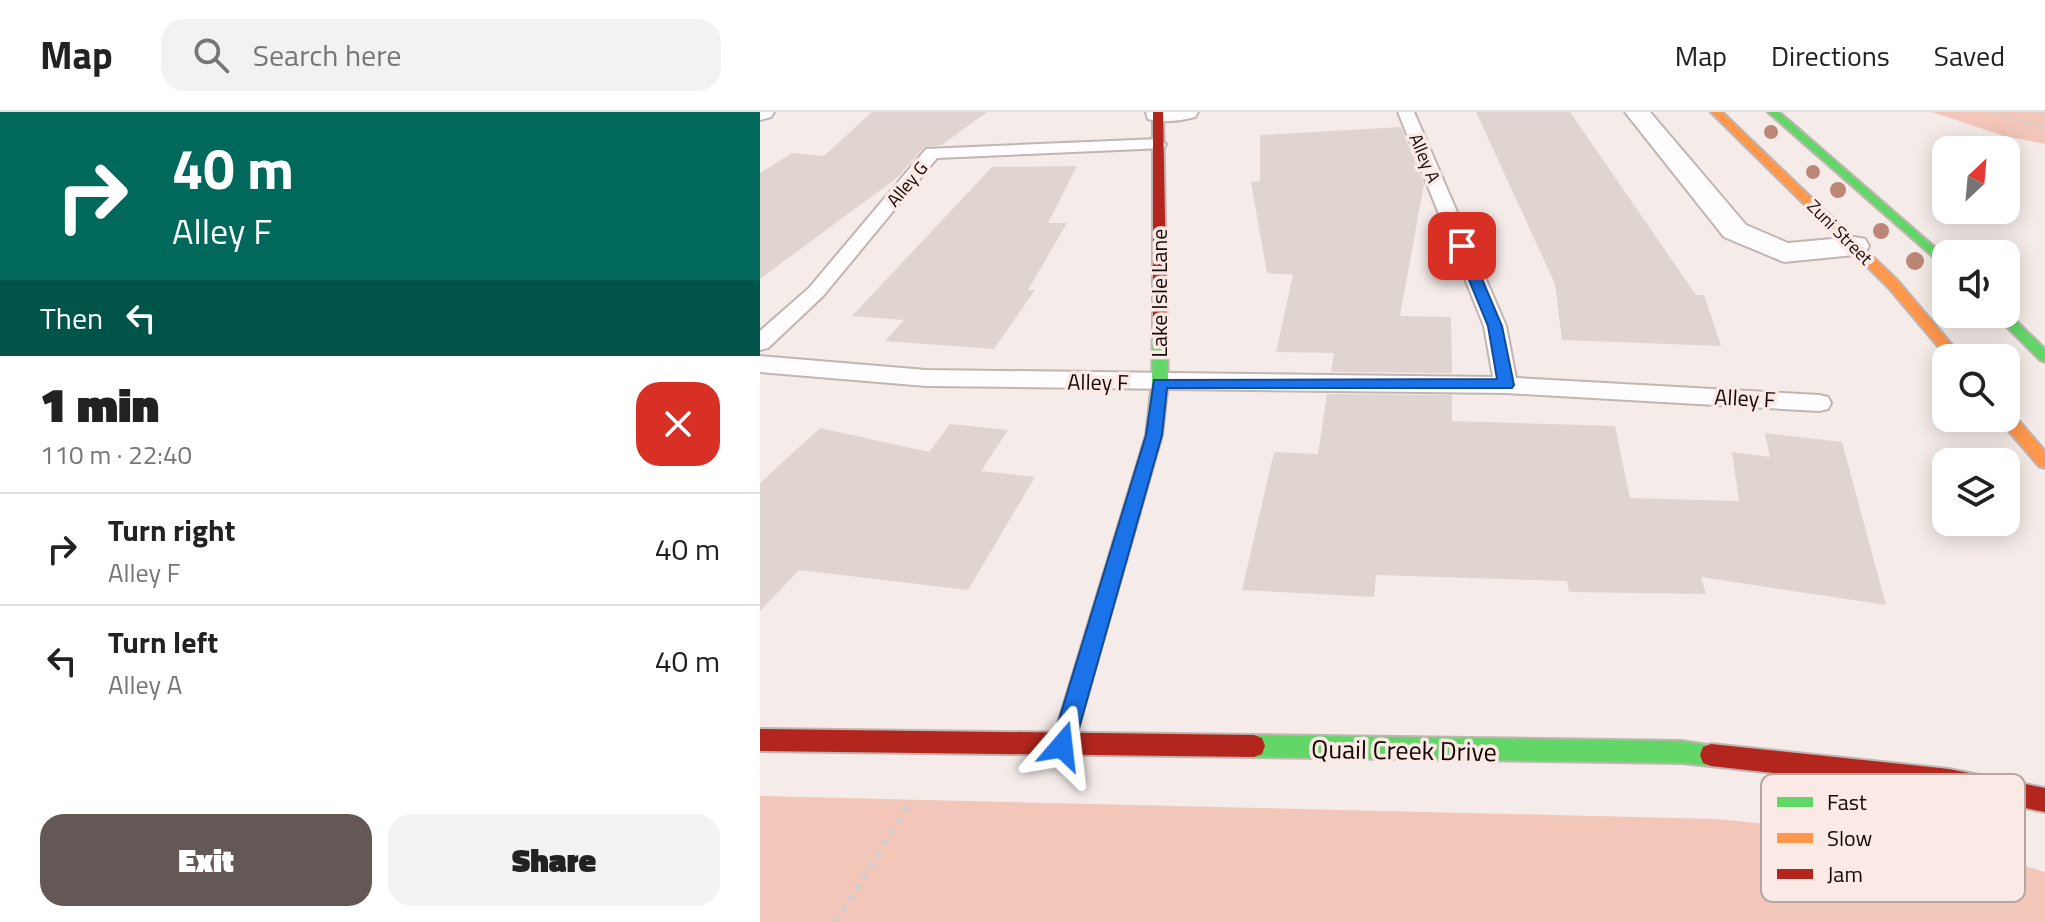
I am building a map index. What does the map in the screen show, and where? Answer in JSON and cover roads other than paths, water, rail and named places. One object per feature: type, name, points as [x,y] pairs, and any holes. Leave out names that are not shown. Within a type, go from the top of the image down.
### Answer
[{"type":"street","name":"Lake Isle Lane","points":[[1062,746],[1154,435],[1160,383],[1158,113],[1186,112]]},
{"type":"street","points":[[1637,112],[1735,231],[1784,253],[1854,246]]},
{"type":"street","name":"Zuni Street","points":[[1716,112],[1893,284],[1944,344]]},
{"type":"street","name":"Zuni Street","points":[[1773,112],[1932,252]]},
{"type":"street","points":[[2015,328],[2045,357]]},
{"type":"street","points":[[2019,432],[2045,462]]},
{"type":"street","name":"Quail Creek Drive","points":[[760,740],[1682,752],[1885,774]]},
{"type":"street","name":"Quail Creek Drive","points":[[2025,796],[2045,800]]},
{"type":"lane","name":"Alley A","points":[[1406,112],[1495,326],[1506,385]]},
{"type":"lane","name":"Alley G","points":[[760,343],[816,292],[932,153],[1158,144]]},
{"type":"lane","name":"Alley F","points":[[760,364],[926,378],[1506,385],[1819,403]]}]
